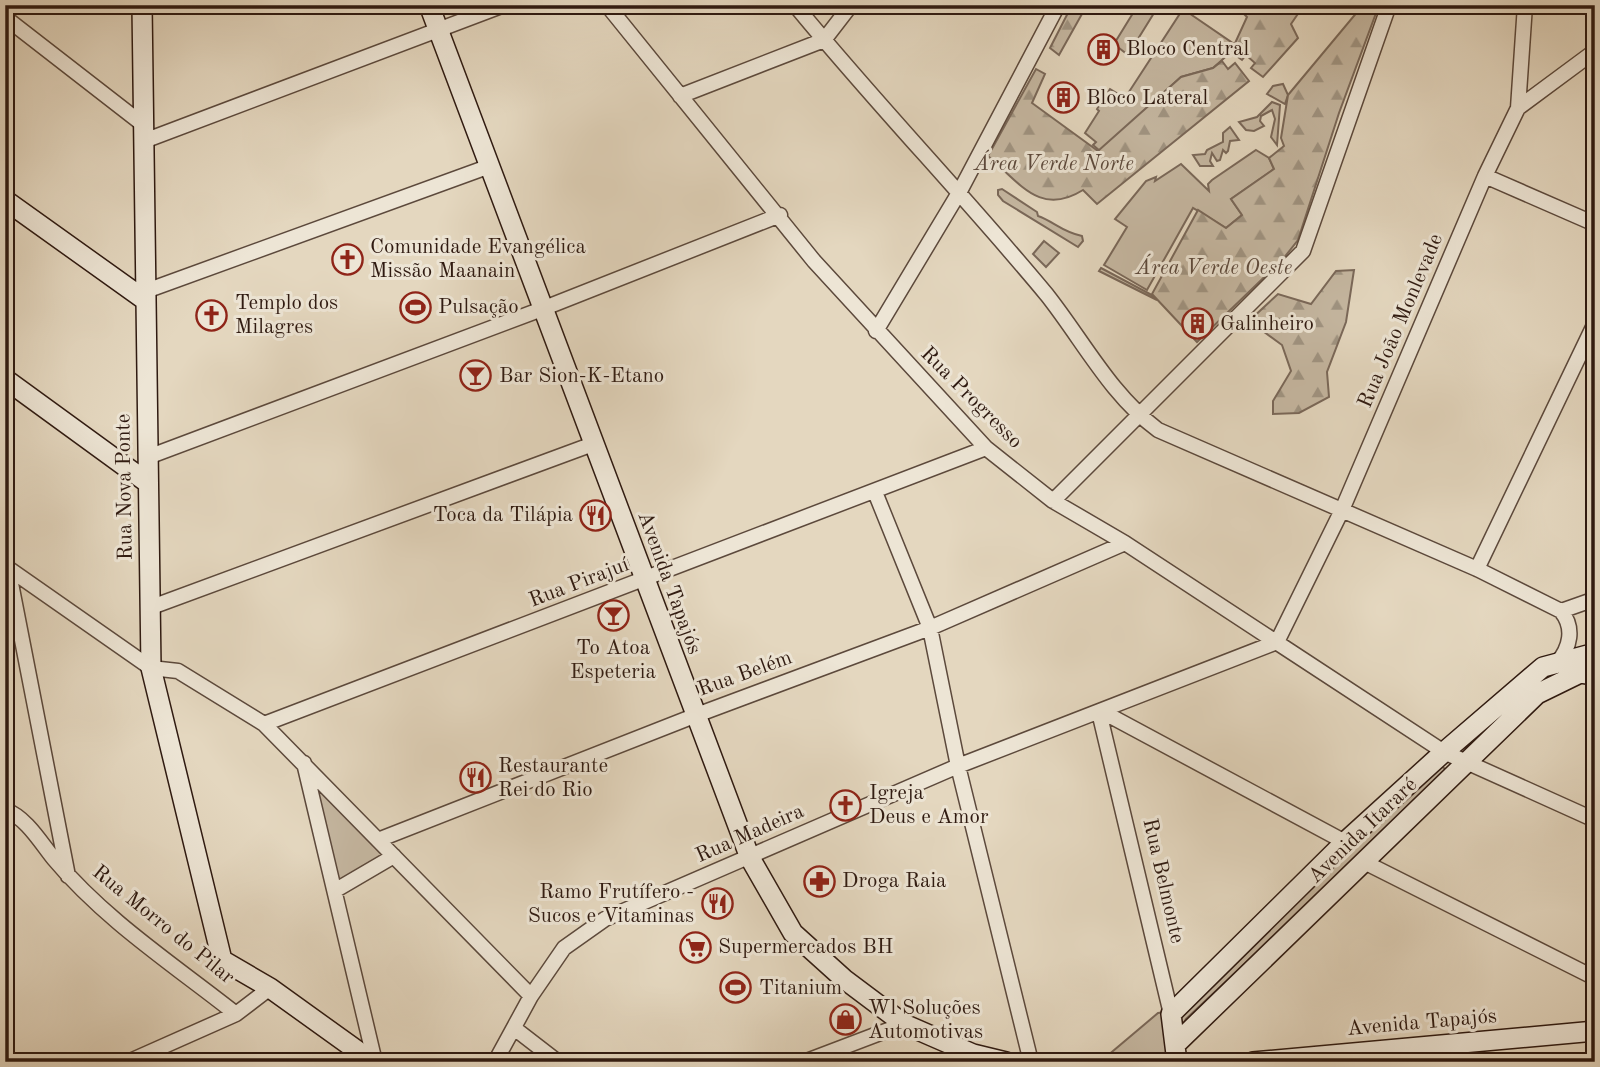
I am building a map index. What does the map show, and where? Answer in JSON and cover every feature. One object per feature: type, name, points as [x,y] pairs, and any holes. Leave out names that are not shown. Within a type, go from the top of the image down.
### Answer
[{"type":"street","name":"Rua Nova Ponte","points":[[142,5],[151,668],[222,960]]},
{"type":"street","name":"Avenida Tapajós","points":[[429,5],[694,716],[750,858],[793,933],[844,979],[904,1024],[974,1054],[1006,1062]]},
{"type":"street","points":[[8,25],[144,133],[439,32],[503,5]]},
{"type":"street","name":"Rua Progresso","points":[[607,5],[780,215],[814,261],[986,448],[1053,501],[1125,543],[1444,752],[1595,820]]},
{"type":"street","points":[[795,5],[960,191],[1048,298],[1130,409],[1158,430],[1477,569],[1561,611],[1567,619],[1568,651],[1557,663]]},
{"type":"street","points":[[680,96],[824,40],[851,5]]},
{"type":"street","points":[[876,331],[960,191],[1058,5]]},
{"type":"street","points":[[1053,501],[1303,251],[1389,5]]},
{"type":"street","name":"Rua João Monlevade","points":[[1277,642],[1342,510],[1485,176],[1518,108],[1525,5]]},
{"type":"street","points":[[1518,108],[1595,51]]},
{"type":"street","points":[[5,200],[145,296],[490,166]]},
{"type":"street","points":[[1485,176],[1595,224]]},
{"type":"street","points":[[148,457],[542,309],[780,215]]},
{"type":"street","points":[[1477,569],[1595,323]]},
{"type":"street","points":[[5,379],[148,483]]},
{"type":"street","points":[[149,608],[593,444]]},
{"type":"street","name":"Rua Pirajuí","points":[[264,724],[644,581],[986,448]]},
{"type":"street","points":[[875,492],[930,628],[958,766],[1031,1062]]},
{"type":"street","name":"Rua Belém","points":[[378,840],[694,716],[930,628],[1125,543]]},
{"type":"street","points":[[7,567],[151,668],[178,671],[264,724],[530,996]]},
{"type":"street","points":[[7,567],[68,876]]},
{"type":"street","points":[[1561,611],[1595,599]]},
{"type":"street","name":"Rua Madeira","points":[[495,1062],[530,996],[564,948],[605,919],[958,766],[1277,642]]},
{"type":"street","name":"Avenida Itararé","points":[[1171,1014],[1345,842],[1543,667],[1595,653]]},
{"type":"street","name":"Avenida Itararé","points":[[1176,1053],[1364,862],[1537,694],[1580,673],[1595,675]]},
{"type":"street","points":[[1100,712],[1345,842]]},
{"type":"street","name":"Rua Belmonte","points":[[1100,712],[1171,1014],[1176,1053]]},
{"type":"street","points":[[304,763],[336,890],[374,1062]]},
{"type":"street","name":"Rua Morro do Pilar","points":[[5,810],[22,821],[68,876],[108,914],[236,1014]]},
{"type":"street","points":[[336,890],[394,856]]},
{"type":"street","points":[[1364,862],[1595,978]]},
{"type":"street","name":"Rua Morro do Pilar","points":[[222,960],[270,988],[374,1062]]},
{"type":"street","points":[[128,1062],[236,1014],[270,988]]},
{"type":"street","points":[[804,1062],[904,1024]]},
{"type":"street","points":[[514,1028],[558,1062]]},
{"type":"street","name":"Avenida Tapajós","points":[[1253,1062],[1339,1057],[1595,1031]]},
{"type":"green space","points":[[1072,5],[1087,5],[1059,55],[1050,48]]},
{"type":"green space","points":[[1138,5],[1159,5],[1128,55],[1114,44]]},
{"type":"green space","points":[[1304,5],[1291,24],[1298,38],[1263,77],[1251,68],[1255,63],[1246,55],[1242,60],[1231,52],[1247,17],[1236,6]]},
{"type":"green space","name":"Área Verde Oeste","points":[[1363,5],[1379,5],[1339,113],[1298,240],[1283,259],[1197,342],[1152,294],[1198,210],[1226,228],[1242,215],[1231,199],[1274,169],[1269,158],[1284,146],[1281,138],[1288,95]]},
{"type":"green space","points":[[1183,9],[1234,44],[1231,52],[1213,68],[1181,77],[1100,151],[1093,145],[1096,142],[1085,133],[1099,111],[1097,109],[1110,89],[1125,98]]},
{"type":"green space","name":"Área Verde Norte","points":[[1222,61],[1228,69],[1235,63],[1249,81],[1097,204],[1083,190],[1055,200],[1042,198],[1021,186],[988,156],[1036,69],[1045,74],[1032,103],[1098,151],[1181,77],[1213,68]]},
{"type":"green space","points":[[1283,84],[1288,95],[1285,104],[1267,94],[1273,86]]},
{"type":"green space","points":[[1272,102],[1280,105],[1277,145],[1271,137],[1275,119],[1272,110],[1261,116],[1260,121],[1264,126],[1254,131],[1246,130],[1239,122],[1257,117]]},
{"type":"green space","points":[[1230,127],[1239,140],[1230,141],[1228,151],[1226,153],[1223,150],[1220,160],[1217,161],[1212,153],[1210,161],[1213,166],[1200,166],[1193,155],[1205,154],[1207,150],[1223,142],[1223,133]]},
{"type":"green space","points":[[1256,150],[1269,158],[1274,169],[1231,199],[1242,215],[1226,228],[1193,208],[1147,290],[1104,265],[1127,227],[1115,219],[1146,181],[1156,177],[1155,181],[1181,164],[1209,191],[1208,184],[1212,180]]},
{"type":"green space","points":[[1002,189],[1037,212],[1038,216],[1082,236],[1083,241],[1078,247],[1003,201],[998,195],[998,190]]},
{"type":"green space","points":[[1044,241],[1059,253],[1046,267],[1033,254]]},
{"type":"green space","points":[[1101,268],[1152,295],[1157,300],[1099,271]]},
{"type":"green space","points":[[1354,270],[1346,322],[1327,372],[1329,397],[1299,413],[1273,414],[1273,401],[1291,371],[1282,345],[1249,321],[1278,294],[1311,304],[1336,271]]},
{"type":"green space","points":[[1440,765],[1449,772],[1186,1019],[1162,1061],[1100,1062],[1158,1013],[1182,1010]]},
{"type":"green space","points":[[308,769],[391,856],[338,886]]},
{"type":"place","name":"Bloco Central","points":[[1103,49]]},
{"type":"place","name":"Bloco Lateral","points":[[1063,98]]},
{"type":"place","name":"Comunidade Evangélica Missão Maanain","points":[[347,259]]},
{"type":"place","name":"Pulsação","points":[[415,307]]},
{"type":"place","name":"Templo dos Milagres","points":[[212,315]]},
{"type":"place","name":"Galinheiro","points":[[1197,324]]},
{"type":"place","name":"Bar Sion-K-Etano","points":[[476,376]]},
{"type":"place","name":"Toca da Tilápia","points":[[596,515]]},
{"type":"place","name":"To Atoa Espeteria","points":[[613,616]]},
{"type":"place","name":"Restaurante Rei do Rio","points":[[475,778]]},
{"type":"place","name":"Igreja Deus e Amor","points":[[846,805]]},
{"type":"place","name":"Droga Raia","points":[[819,881]]},
{"type":"place","name":"Ramo Frutífero - Sucos e Vitaminas","points":[[717,904]]},
{"type":"place","name":"Supermercados BH","points":[[695,947]]},
{"type":"place","name":"Titanium","points":[[736,988]]},
{"type":"place","name":"Wl Soluções Automotivas","points":[[845,1020]]}]
